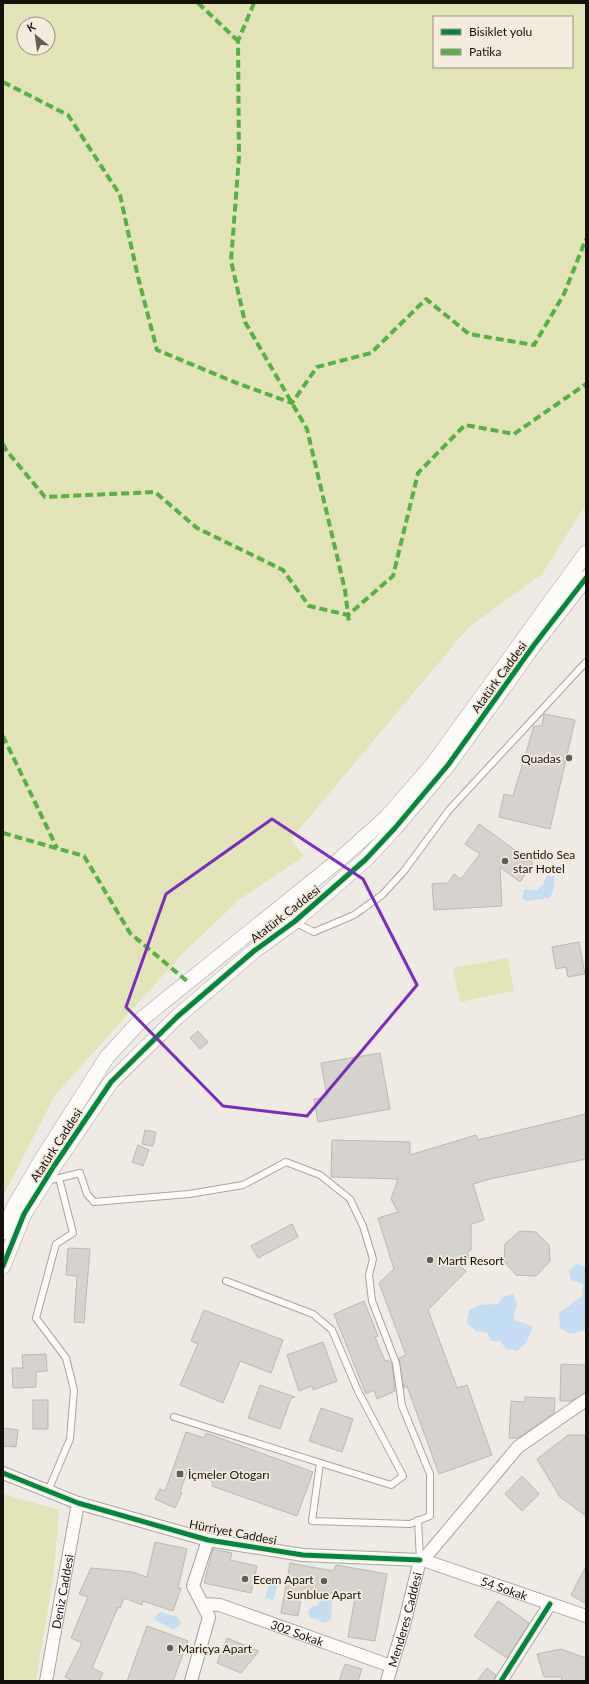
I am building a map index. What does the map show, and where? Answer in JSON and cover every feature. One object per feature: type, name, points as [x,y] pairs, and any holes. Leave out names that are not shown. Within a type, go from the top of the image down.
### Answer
[{"type":"street","name":"Atatürk Caddesi","points":[[3,1232],[14,1207],[42,1159],[107,1057],[143,1018],[339,860],[386,817],[433,764],[586,553]]},
{"type":"street","name":"Atatürk Caddesi","points":[[3,1266],[24,1214],[111,1082],[177,1017],[254,951],[294,922],[365,860],[395,828],[448,765],[534,645],[586,578]]},
{"type":"street","points":[[422,1560],[518,1447],[586,1400]]},
{"type":"street","name":"Hürriyet Caddesi","points":[[3,1473],[78,1502],[208,1540],[302,1555],[422,1560]]},
{"type":"street","name":"Deniz Caddesi","points":[[46,1681],[78,1502]]},
{"type":"street","points":[[191,1681],[209,1617],[193,1586],[208,1540]]},
{"type":"street","name":"54 Sokak","points":[[422,1560],[586,1616]]},
{"type":"street","name":"Menderes Caddesi","points":[[387,1681],[422,1560]]},
{"type":"street","name":"302 Sokak","points":[[202,1604],[220,1605],[391,1666]]},
{"type":"street","points":[[501,1681],[550,1604]]},
{"type":"lane","points":[[294,922],[314,932],[354,915],[382,895],[404,871],[449,810],[586,662]]},
{"type":"lane","points":[[44,1182],[80,1173],[87,1194],[94,1202],[189,1194],[244,1185],[286,1162],[320,1175],[350,1198],[363,1226],[373,1259],[369,1275],[372,1301],[396,1363],[402,1406],[430,1474],[430,1516],[410,1524],[312,1521],[320,1463]]},
{"type":"lane","points":[[48,1491],[70,1439],[74,1390],[66,1358],[36,1318],[56,1244],[73,1233],[59,1178]]},
{"type":"lane","points":[[174,1417],[391,1485],[403,1476],[358,1391],[332,1330],[313,1314],[226,1281]]},
{"type":"lane","points":[[418,1520],[422,1560]]},
{"type":"highlighted area","points":[[272,819],[363,879],[417,985],[307,1116],[223,1106],[126,1007],[166,894]]},
{"type":"green space","points":[[3,3],[586,3],[586,504],[542,574],[468,628],[291,839],[304,856],[239,900],[184,952],[55,1095],[3,1196]]},
{"type":"green space","points":[[508,958],[514,991],[460,1002],[453,968]]},
{"type":"green space","points":[[3,1494],[59,1510],[54,1572],[36,1681],[3,1681]]},
{"type":"water","points":[[547,876],[554,876],[553,891],[549,898],[527,901],[522,898],[524,889],[537,890],[543,885]]},
{"type":"water","points":[[577,1264],[586,1267],[586,1327],[585,1330],[570,1334],[560,1328],[559,1313],[582,1296],[583,1284],[571,1280],[569,1270]]},
{"type":"water","points":[[513,1294],[517,1304],[513,1319],[533,1327],[526,1343],[517,1351],[506,1349],[500,1341],[491,1341],[487,1333],[476,1331],[467,1323],[469,1310],[479,1305],[498,1304],[503,1297]]},
{"type":"water","points":[[271,1579],[279,1581],[273,1600],[265,1598]]},
{"type":"water","points":[[332,1600],[331,1620],[322,1623],[318,1619],[310,1618],[308,1612],[312,1606],[317,1606],[319,1602]]},
{"type":"water","points":[[160,1612],[178,1617],[181,1624],[173,1630],[159,1622],[154,1618]]},
{"type":"building","points":[[544,714],[575,720],[550,829],[499,817],[504,794],[513,796],[534,726],[542,726]]},
{"type":"building","points":[[479,824],[533,863],[520,882],[500,867],[502,906],[434,910],[432,884],[448,883],[454,874],[461,879],[480,854],[465,844]]},
{"type":"building","points":[[579,942],[585,974],[568,977],[566,967],[556,969],[552,947]]},
{"type":"building","points":[[198,1031],[208,1042],[200,1049],[190,1038]]},
{"type":"building","points":[[380,1053],[390,1109],[318,1122],[314,1099],[327,1097],[321,1063]]},
{"type":"building","points":[[586,1114],[586,1159],[490,1179],[473,1184],[484,1220],[471,1224],[471,1250],[467,1252],[469,1257],[460,1266],[466,1271],[428,1310],[457,1388],[467,1385],[492,1455],[439,1474],[407,1386],[404,1388],[399,1358],[406,1355],[379,1283],[394,1269],[378,1218],[398,1212],[391,1199],[398,1179],[331,1177],[332,1140],[410,1142],[410,1155],[476,1135],[478,1140]]},
{"type":"building","points":[[145,1130],[156,1132],[153,1146],[142,1144]]},
{"type":"building","points":[[138,1145],[149,1150],[143,1166],[132,1162]]},
{"type":"building","points":[[292,1224],[298,1237],[258,1258],[251,1246]]},
{"type":"building","points":[[520,1231],[536,1232],[549,1245],[550,1261],[536,1276],[516,1275],[504,1261],[505,1244]]},
{"type":"building","points":[[68,1248],[90,1249],[84,1323],[74,1322],[77,1276],[66,1275]]},
{"type":"building","points":[[364,1301],[378,1336],[375,1337],[385,1361],[388,1360],[392,1364],[395,1391],[377,1399],[374,1390],[366,1394],[334,1314]]},
{"type":"building","points":[[204,1310],[283,1340],[271,1373],[240,1361],[223,1403],[180,1385],[198,1344],[191,1341]]},
{"type":"building","points":[[323,1342],[337,1381],[313,1390],[312,1386],[299,1391],[287,1355]]},
{"type":"building","points":[[46,1354],[47,1371],[36,1372],[36,1387],[13,1388],[12,1368],[23,1368],[22,1355]]},
{"type":"building","points":[[561,1364],[586,1365],[586,1393],[571,1401],[560,1401]]},
{"type":"building","points":[[260,1385],[295,1397],[291,1398],[280,1429],[248,1418]]},
{"type":"building","points":[[525,1397],[555,1398],[554,1413],[518,1438],[509,1438],[511,1401],[525,1402]]},
{"type":"building","points":[[33,1400],[48,1400],[48,1429],[33,1429]]},
{"type":"building","points":[[321,1408],[353,1419],[342,1452],[309,1441]]},
{"type":"building","points":[[3,1428],[18,1430],[16,1447],[3,1446]]},
{"type":"building","points":[[186,1432],[204,1438],[206,1433],[313,1472],[297,1516],[212,1486],[213,1482],[187,1472],[180,1492],[182,1493],[175,1508],[155,1499],[160,1489],[165,1491]]},
{"type":"building","points":[[568,1435],[586,1435],[586,1516],[560,1497],[537,1459]]},
{"type":"building","points":[[522,1476],[539,1494],[522,1511],[505,1494]]},
{"type":"building","points":[[155,1542],[187,1549],[178,1588],[181,1588],[173,1611],[143,1601],[142,1605],[124,1598],[120,1608],[118,1607],[92,1668],[103,1673],[99,1681],[73,1681],[65,1677],[82,1643],[71,1638],[88,1597],[79,1594],[91,1568],[132,1572],[147,1577]]},
{"type":"building","points":[[213,1549],[232,1553],[230,1560],[257,1566],[251,1593],[204,1583]]},
{"type":"building","points":[[290,1563],[333,1571],[336,1565],[387,1574],[375,1641],[348,1637],[355,1598],[303,1588],[298,1616],[281,1613]]},
{"type":"building","points":[[586,1566],[586,1604],[571,1595]]},
{"type":"building","points":[[498,1601],[529,1623],[507,1658],[474,1636]]},
{"type":"building","points":[[147,1626],[188,1641],[173,1681],[127,1681]]},
{"type":"building","points":[[227,1638],[259,1651],[241,1673],[217,1663]]},
{"type":"building","points":[[561,1649],[586,1658],[586,1681],[561,1681],[562,1677],[544,1677],[537,1654]]},
{"type":"building","points":[[345,1664],[362,1669],[358,1681],[339,1681]]},
{"type":"building","points":[[487,1668],[496,1675],[494,1681],[477,1681]]},
{"type":"marked path","points":[[198,3],[238,41]]},
{"type":"marked path","points":[[254,3],[238,41],[239,157],[231,261],[245,322],[307,429],[345,590],[349,623]]},
{"type":"marked path","points":[[3,82],[68,115],[120,195],[138,277],[157,350],[239,384],[292,403],[317,367],[371,353],[426,299],[469,334],[534,345],[564,294],[586,239]]},
{"type":"marked path","points":[[3,444],[6,450],[45,497],[155,492],[197,528],[283,570],[309,606],[348,615],[393,576],[418,473],[465,425],[514,434],[586,384]]},
{"type":"marked path","points":[[3,736],[57,848]]},
{"type":"marked path","points":[[3,833],[84,856],[130,933],[188,982]]},
{"type":"cycle path","points":[[3,1266],[24,1214],[54,1166],[111,1082],[177,1017],[254,951],[294,922],[365,860],[395,828],[448,765],[534,645],[586,578]]},
{"type":"cycle path","points":[[3,1473],[78,1503],[208,1540],[303,1555],[420,1560]]},
{"type":"cycle path","points":[[501,1681],[550,1604]]},
{"type":"place","name":"Quadas","points":[[569,758]]},
{"type":"place","name":"Sentido Sea star Hotel","points":[[505,861]]},
{"type":"place","name":"Marti Resort","points":[[430,1260]]},
{"type":"place","name":"İçmeler Otogarı","points":[[180,1474]]},
{"type":"place","name":"Ecem Apart","points":[[245,1579]]},
{"type":"place","name":"Sunblue Apart","points":[[324,1581]]},
{"type":"place","name":"Mariçya Apart","points":[[170,1648]]}]
